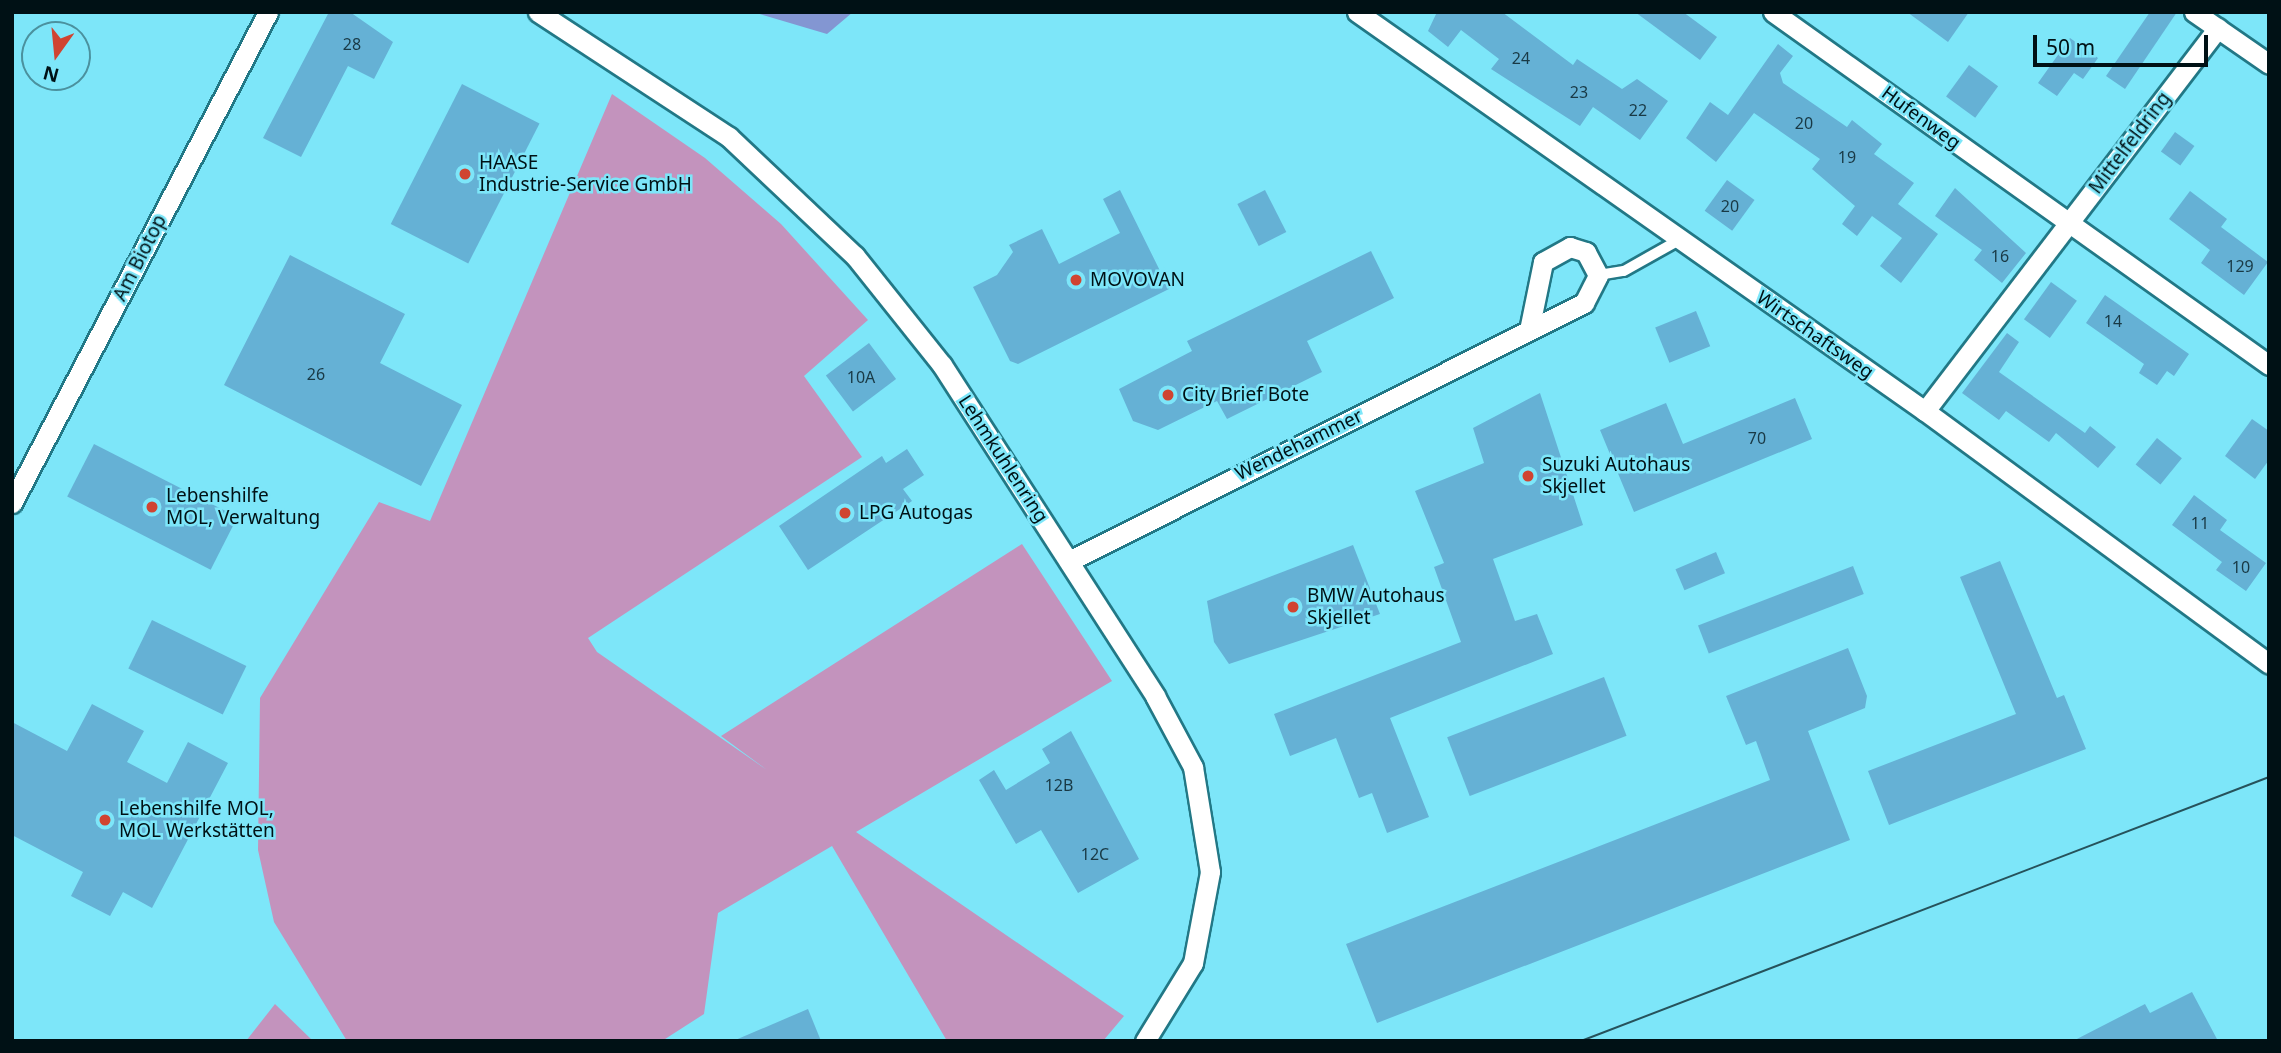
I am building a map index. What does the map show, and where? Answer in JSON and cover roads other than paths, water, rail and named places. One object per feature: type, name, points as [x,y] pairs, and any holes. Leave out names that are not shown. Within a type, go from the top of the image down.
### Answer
[{"type":"street","name":"Am Biotop","points":[[12,503],[268,12]]},
{"type":"street","name":"Lehmkuhlenring","points":[[538,12],[729,137],[820,218],[918,331],[1069,561],[1181,741],[1209,838],[1207,901],[1193,963],[1145,1041]]},
{"type":"street","name":"Wirtschaftsweg","points":[[1357,12],[1925,411],[2269,664]]},
{"type":"street","name":"Hufenweg","points":[[1773,12],[2269,365]]},
{"type":"street","points":[[2194,12],[2269,64]]},
{"type":"street","name":"Mittelfeldring","points":[[2068,224],[2218,28]]},
{"type":"street","points":[[1925,411],[2068,224]]},
{"type":"street","points":[[1529,331],[1543,262],[1555,251],[1586,252],[1598,275]]},
{"type":"street","name":"Wendehammer","points":[[1069,561],[1584,303],[1598,275]]},
{"type":"lane","points":[[1598,275],[1624,271],[1679,240]]},
{"type":"water","points":[[753,12],[853,12],[827,34]]},
{"type":"tram line","points":[[1581,1041],[2269,777]]},
{"type":"place","name":"HAASE Industrie-Service GmbH","points":[[465,174]]},
{"type":"place","name":"MOVOVAN","points":[[1076,280]]},
{"type":"place","name":"City Brief Bote","points":[[1168,395]]},
{"type":"place","name":"Suzuki Autohaus Skjellet","points":[[1528,476]]},
{"type":"place","name":"Lebenshilfe MOL, Verwaltung","points":[[152,507]]},
{"type":"place","name":"LPG Autogas","points":[[845,513]]},
{"type":"place","name":"BMW Autohaus Skjellet","points":[[1293,607]]},
{"type":"place","name":"Lebenshilfe MOL, MOL Werkstätten","points":[[105,820]]}]
